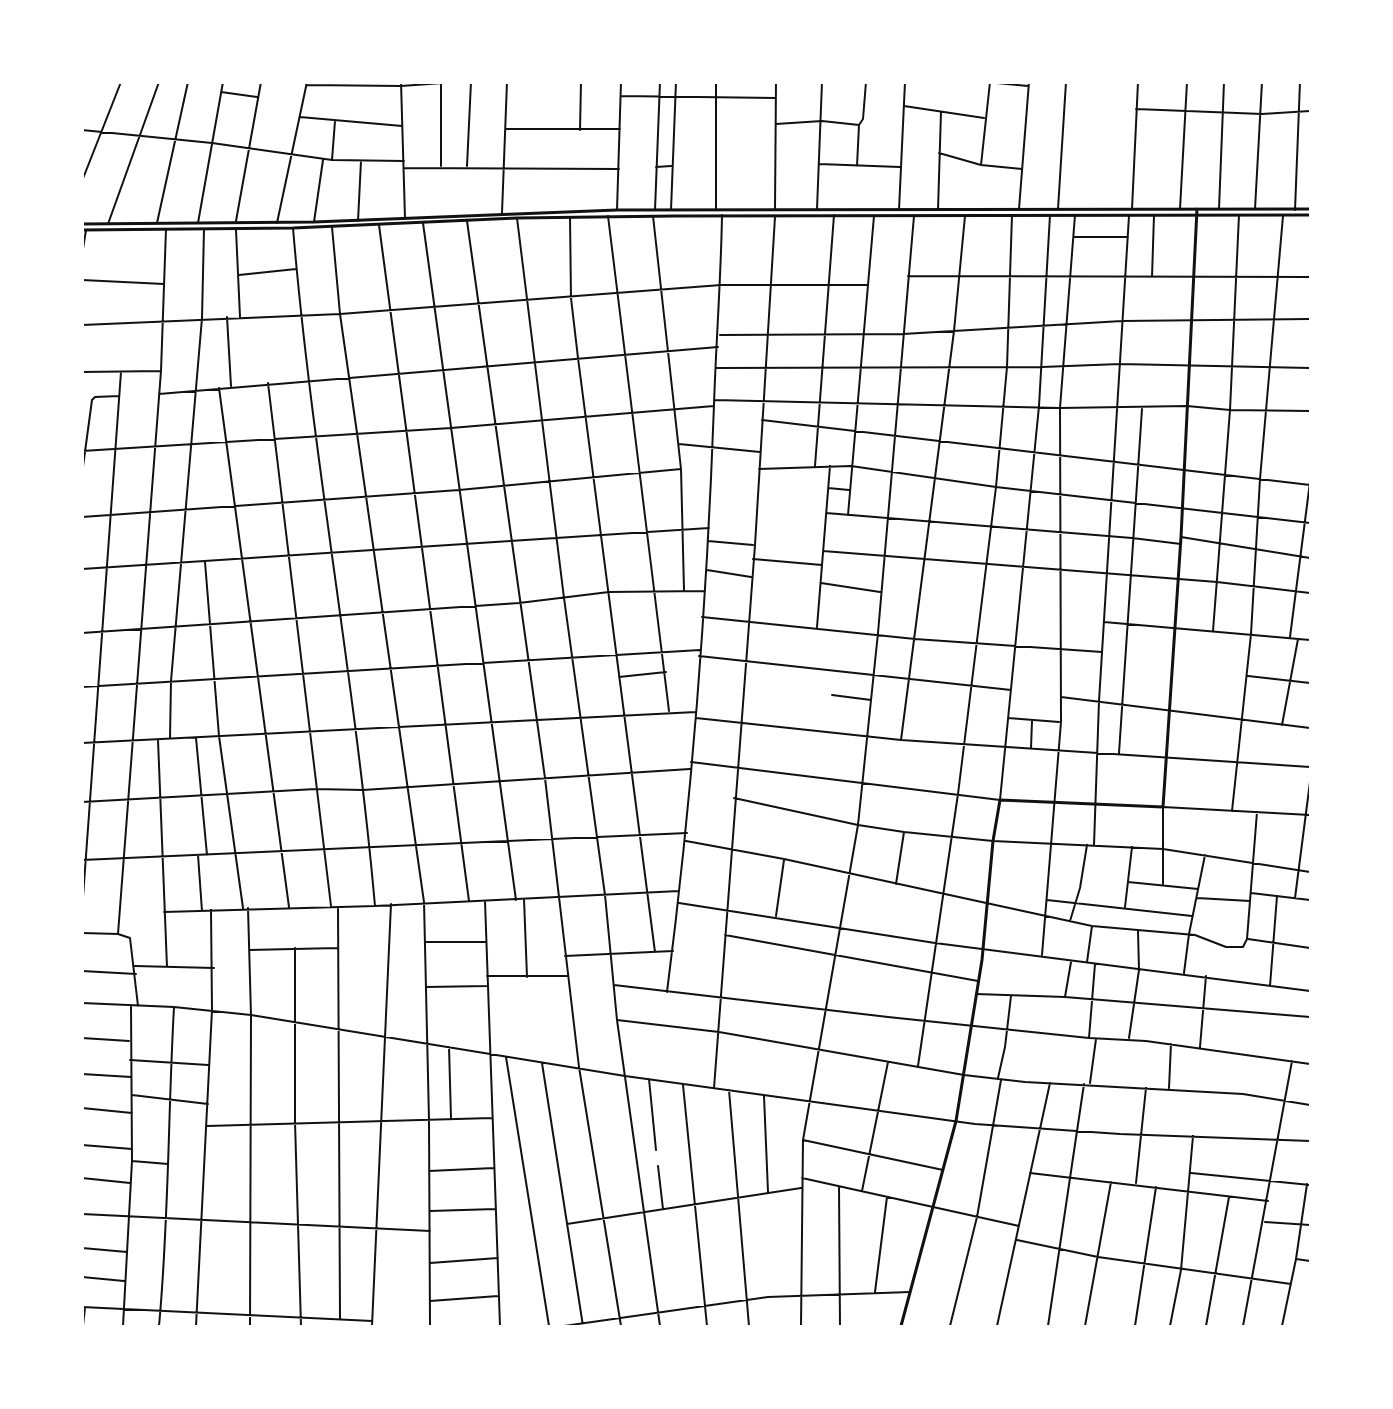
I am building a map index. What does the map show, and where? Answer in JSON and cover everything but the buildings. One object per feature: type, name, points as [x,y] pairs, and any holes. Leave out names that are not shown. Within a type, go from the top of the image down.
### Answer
[{"type":"street","points":[[82,181],[121,82]]},
{"type":"street","points":[[108,224],[159,82]]},
{"type":"street","points":[[157,224],[188,82]]},
{"type":"street","points":[[198,223],[223,82]]},
{"type":"street","points":[[236,223],[261,82]]},
{"type":"street","points":[[276,223],[307,84],[457,82]]},
{"type":"street","points":[[466,166],[471,82]]},
{"type":"street","points":[[502,213],[507,82]]},
{"type":"street","points":[[580,130],[581,82]]},
{"type":"street","points":[[617,210],[621,82]]},
{"type":"street","points":[[655,210],[660,82]]},
{"type":"street","points":[[671,210],[676,82]]},
{"type":"street","points":[[716,82],[716,210]]},
{"type":"street","points":[[775,209],[776,82]]},
{"type":"street","points":[[817,82],[822,88]]},
{"type":"street","points":[[817,209],[822,82]]},
{"type":"street","points":[[857,166],[859,125],[863,119],[866,82]]},
{"type":"street","points":[[900,210],[904,82]]},
{"type":"street","points":[[1058,209],[1066,82]]},
{"type":"street","points":[[1132,208],[1138,82]]},
{"type":"street","points":[[1180,209],[1187,82]]},
{"type":"street","points":[[1219,209],[1225,113],[1224,82]]},
{"type":"street","points":[[1255,209],[1262,82]]},
{"type":"street","points":[[1295,210],[1300,82]]},
{"type":"street","points":[[441,83],[441,166]]},
{"type":"street","points":[[981,165],[989,83],[1029,84],[1019,209]]},
{"type":"street","points":[[401,84],[405,218]]},
{"type":"street","points":[[222,92],[259,98]]},
{"type":"street","points":[[621,96],[776,98]]},
{"type":"street","points":[[904,106],[985,118]]},
{"type":"street","points":[[1136,109],[1262,114],[1311,111]]},
{"type":"street","points":[[938,210],[941,112]]},
{"type":"street","points":[[300,117],[402,126]]},
{"type":"street","points":[[332,160],[335,121]]},
{"type":"street","points":[[776,124],[822,122],[859,125]]},
{"type":"street","points":[[506,129],[620,129]]},
{"type":"street","points":[[82,130],[212,143],[332,160],[404,161]]},
{"type":"street","points":[[939,153],[981,165],[1022,169]]},
{"type":"street","points":[[314,222],[323,159]]},
{"type":"street","points":[[358,220],[361,162]]},
{"type":"street","points":[[819,164],[900,167]]},
{"type":"street","points":[[404,168],[466,166],[619,169]]},
{"type":"street","points":[[656,166],[673,166]]},
{"type":"street","points":[[1163,884],[1163,807],[1179,579],[1197,209]]},
{"type":"street","points":[[82,224],[276,223],[617,210],[1311,209]]},
{"type":"street","points":[[901,1326],[956,1121],[983,948],[1040,406],[1050,214]]},
{"type":"street","points":[[1042,955],[1061,722],[1060,408],[1075,214]]},
{"type":"street","points":[[82,255],[84,230],[332,227],[608,216],[1075,214],[1311,216]]},
{"type":"street","points":[[667,992],[687,833],[705,591],[721,285],[722,215]]},
{"type":"street","points":[[714,1088],[739,721],[752,578],[775,215]]},
{"type":"street","points":[[815,466],[834,215]]},
{"type":"street","points":[[918,1066],[958,794],[1005,406],[1010,329],[1012,215]]},
{"type":"street","points":[[1094,845],[1099,701],[1129,215]]},
{"type":"street","points":[[1152,277],[1154,215]]},
{"type":"street","points":[[1212,631],[1226,476],[1239,215]]},
{"type":"street","points":[[1232,811],[1251,634],[1257,517],[1272,368],[1283,215]]},
{"type":"street","points":[[608,216],[638,471],[666,672],[669,712]]},
{"type":"street","points":[[653,216],[670,350],[681,468],[684,591]]},
{"type":"street","points":[[848,515],[874,216]]},
{"type":"street","points":[[801,1326],[803,1140],[858,825],[878,633],[914,216]]},
{"type":"street","points":[[901,740],[954,331],[965,216]]},
{"type":"street","points":[[570,217],[571,298],[615,654],[634,773],[655,952]]},
{"type":"street","points":[[517,218],[533,362],[543,422],[564,598],[605,895],[617,1020],[660,1326]]},
{"type":"street","points":[[467,221],[545,778],[564,956],[579,1067],[621,1326]]},
{"type":"street","points":[[423,223],[516,900]]},
{"type":"street","points":[[379,225],[416,493],[421,548],[440,666],[469,901]]},
{"type":"street","points":[[332,227],[340,314],[393,669],[424,902],[428,1043],[430,1326]]},
{"type":"street","points":[[293,228],[300,315],[349,670],[375,906]]},
{"type":"street","points":[[170,739],[171,681],[202,318],[204,229]]},
{"type":"street","points":[[236,229],[240,317]]},
{"type":"street","points":[[118,934],[161,371],[165,230]]},
{"type":"street","points":[[1074,237],[1128,237]]},
{"type":"street","points":[[239,276],[296,269]]},
{"type":"street","points":[[908,276],[1311,277]]},
{"type":"street","points":[[82,280],[164,284]]},
{"type":"street","points":[[82,325],[390,311],[721,285],[770,287],[868,285]]},
{"type":"street","points":[[227,317],[231,386]]},
{"type":"street","points":[[718,335],[903,334],[1122,321],[1311,319]]},
{"type":"street","points":[[159,394],[231,386],[718,347]]},
{"type":"street","points":[[716,368],[1042,368],[1120,364],[1311,368]]},
{"type":"street","points":[[82,372],[161,371]]},
{"type":"street","points":[[82,911],[121,372]]},
{"type":"street","points":[[268,383],[331,906]]},
{"type":"street","points":[[219,388],[289,907]]},
{"type":"street","points":[[82,474],[93,398],[119,396]]},
{"type":"street","points":[[714,400],[1060,408],[1187,406],[1230,410],[1311,411]]},
{"type":"street","points":[[84,451],[543,422],[714,406]]},
{"type":"street","points":[[1119,753],[1129,624],[1136,464],[1142,408]]},
{"type":"street","points":[[762,420],[855,429],[1226,476],[1310,484],[1290,638]]},
{"type":"street","points":[[679,444],[760,452]]},
{"type":"street","points":[[818,627],[830,466]]},
{"type":"street","points":[[759,469],[851,466],[996,487],[1311,523]]},
{"type":"street","points":[[82,517],[459,490],[504,483],[681,468]]},
{"type":"street","points":[[828,488],[850,490]]},
{"type":"street","points":[[826,513],[1062,534],[1110,536],[1180,544]]},
{"type":"street","points":[[82,569],[375,552],[709,528]]},
{"type":"street","points":[[1181,537],[1311,558]]},
{"type":"street","points":[[708,541],[754,545]]},
{"type":"street","points":[[824,551],[1217,582],[1311,593]]},
{"type":"street","points":[[753,559],[823,565]]},
{"type":"street","points":[[205,562],[219,736],[233,853],[243,908]]},
{"type":"street","points":[[706,570],[752,578]]},
{"type":"street","points":[[821,583],[880,592]]},
{"type":"street","points":[[82,633],[519,603],[609,592],[705,591]]},
{"type":"street","points":[[702,617],[878,633],[915,639],[1102,652]]},
{"type":"street","points":[[1104,622],[1311,640]]},
{"type":"street","points":[[1282,725],[1298,639]]},
{"type":"street","points":[[82,687],[699,650]]},
{"type":"street","points":[[699,656],[873,674],[909,681],[1011,690]]},
{"type":"street","points":[[619,677],[666,672]]},
{"type":"street","points":[[1247,676],[1311,683]]},
{"type":"street","points":[[832,695],[871,700]]},
{"type":"street","points":[[1061,697],[1169,708],[1311,728]]},
{"type":"street","points":[[82,743],[264,732],[696,712]]},
{"type":"street","points":[[696,718],[901,740],[1311,767]]},
{"type":"street","points":[[1008,718],[1061,722]]},
{"type":"street","points":[[1030,748],[1032,720]]},
{"type":"street","points":[[196,737],[207,855]]},
{"type":"street","points":[[158,740],[167,967]]},
{"type":"street","points":[[691,762],[1000,800],[1309,815]]},
{"type":"street","points":[[82,802],[316,789],[363,790],[407,785],[690,769]]},
{"type":"street","points":[[1295,898],[1309,815],[1311,782]]},
{"type":"street","points":[[734,798],[858,825],[904,832],[993,841],[1163,849],[1253,861],[1311,872]]},
{"type":"street","points":[[686,841],[784,859],[943,896],[1092,926],[1189,934],[1234,948],[1243,947],[1247,939],[1257,812]]},
{"type":"street","points":[[896,884],[904,832]]},
{"type":"street","points":[[84,860],[415,843],[687,833]]},
{"type":"street","points":[[1070,921],[1088,845]]},
{"type":"street","points":[[1125,908],[1132,847]]},
{"type":"street","points":[[198,855],[202,911]]},
{"type":"street","points":[[1184,973],[1192,916],[1205,855]]},
{"type":"street","points":[[776,916],[784,859]]},
{"type":"street","points":[[1128,882],[1198,889]]},
{"type":"street","points":[[164,912],[375,906],[681,891]]},
{"type":"street","points":[[1251,893],[1311,900]]},
{"type":"street","points":[[1270,986],[1277,896]]},
{"type":"street","points":[[1197,897],[1250,901]]},
{"type":"street","points":[[524,899],[526,977]]},
{"type":"street","points":[[1047,900],[1192,916]]},
{"type":"street","points":[[484,901],[500,1326]]},
{"type":"street","points":[[679,903],[726,908],[935,943],[1311,991]]},
{"type":"street","points":[[372,1326],[391,904]]},
{"type":"street","points":[[338,907],[340,1319]]},
{"type":"street","points":[[248,908],[251,1015],[250,1326]]},
{"type":"street","points":[[196,1326],[214,968],[211,910]]},
{"type":"street","points":[[1087,963],[1092,926]]},
{"type":"street","points":[[1129,1040],[1139,970],[1138,931]]},
{"type":"street","points":[[82,933],[118,934],[130,938],[138,1006]]},
{"type":"street","points":[[725,935],[978,981]]},
{"type":"street","points":[[1247,939],[1311,948]]},
{"type":"street","points":[[426,942],[486,942]]},
{"type":"street","points":[[295,948],[297,1022],[295,1122],[301,1326]]},
{"type":"street","points":[[249,950],[338,948]]},
{"type":"street","points":[[564,956],[673,951]]},
{"type":"street","points":[[1065,997],[1071,960]]},
{"type":"street","points":[[1089,1038],[1095,964]]},
{"type":"street","points":[[134,966],[214,968]]},
{"type":"street","points":[[82,971],[136,974]]},
{"type":"street","points":[[486,976],[567,976]]},
{"type":"street","points":[[1200,1047],[1206,976]]},
{"type":"street","points":[[614,985],[972,1026],[1200,1047],[1311,1064]]},
{"type":"street","points":[[426,987],[487,986]]},
{"type":"street","points":[[976,994],[1065,997],[1134,1005],[1311,1017]]},
{"type":"street","points":[[954,1326],[950,1326],[977,1217],[995,1125],[1011,996]]},
{"type":"street","points":[[82,1004],[174,1007],[251,1015],[625,1076],[956,1121],[1140,1135],[1311,1141]]},
{"type":"street","points":[[123,1326],[132,1161],[129,1041],[131,1006]]},
{"type":"street","points":[[159,1326],[167,1220],[169,1100],[174,1007]]},
{"type":"street","points":[[617,1020],[719,1032],[964,1074],[1050,1083],[1243,1094],[1311,1105]]},
{"type":"street","points":[[82,1038],[129,1041]]},
{"type":"street","points":[[1089,1084],[1096,1039]]},
{"type":"street","points":[[1169,1088],[1171,1044]]},
{"type":"street","points":[[449,1047],[451,1118]]},
{"type":"street","points":[[506,1057],[549,1326]]},
{"type":"street","points":[[130,1060],[209,1065]]},
{"type":"street","points":[[1243,1326],[1268,1201],[1292,1060]]},
{"type":"street","points":[[862,1191],[888,1061]]},
{"type":"street","points":[[542,1062],[583,1325]]},
{"type":"street","points":[[82,1074],[131,1077]]},
{"type":"street","points":[[649,1079],[656,1150]]},
{"type":"street","points":[[682,1083],[706,1326]]},
{"type":"street","points":[[997,1326],[1050,1083]]},
{"type":"street","points":[[1048,1326],[1084,1084]]},
{"type":"street","points":[[1136,1184],[1146,1088]]},
{"type":"street","points":[[729,1090],[749,1326]]},
{"type":"street","points":[[132,1095],[208,1104]]},
{"type":"street","points":[[764,1095],[768,1192]]},
{"type":"street","points":[[82,1108],[132,1113]]},
{"type":"street","points":[[207,1126],[249,1122],[492,1118]]},
{"type":"street","points":[[1170,1326],[1181,1270],[1193,1136]]},
{"type":"street","points":[[803,1140],[870,1152],[943,1170]]},
{"type":"street","points":[[82,1145],[132,1149]]},
{"type":"street","points":[[132,1161],[168,1164]]},
{"type":"street","points":[[658,1166],[663,1209]]},
{"type":"street","points":[[429,1171],[494,1168]]},
{"type":"street","points":[[1030,1173],[1156,1186],[1189,1193],[1268,1201]]},
{"type":"street","points":[[1191,1173],[1309,1184],[1282,1326]]},
{"type":"street","points":[[801,1177],[1019,1226]]},
{"type":"street","points":[[82,1178],[130,1183]]},
{"type":"street","points":[[1085,1326],[1111,1181]]},
{"type":"street","points":[[1135,1326],[1156,1186]]},
{"type":"street","points":[[839,1187],[840,1326]]},
{"type":"street","points":[[567,1224],[801,1188]]},
{"type":"street","points":[[875,1293],[887,1197]]},
{"type":"street","points":[[1206,1326],[1229,1197]]},
{"type":"street","points":[[430,1211],[496,1209]]},
{"type":"street","points":[[82,1214],[202,1222],[430,1231]]},
{"type":"street","points":[[1264,1222],[1311,1225]]},
{"type":"street","points":[[1017,1240],[1098,1257],[1291,1284]]},
{"type":"street","points":[[82,1248],[127,1252]]},
{"type":"street","points":[[430,1263],[498,1258]]},
{"type":"street","points":[[1296,1259],[1311,1261]]},
{"type":"street","points":[[82,1277],[126,1281]]},
{"type":"street","points":[[564,1326],[583,1325],[705,1305],[800,1294],[910,1292]]},
{"type":"street","points":[[430,1301],[498,1296]]},
{"type":"street","points":[[83,1326],[84,1308],[197,1311],[372,1321]]}]
